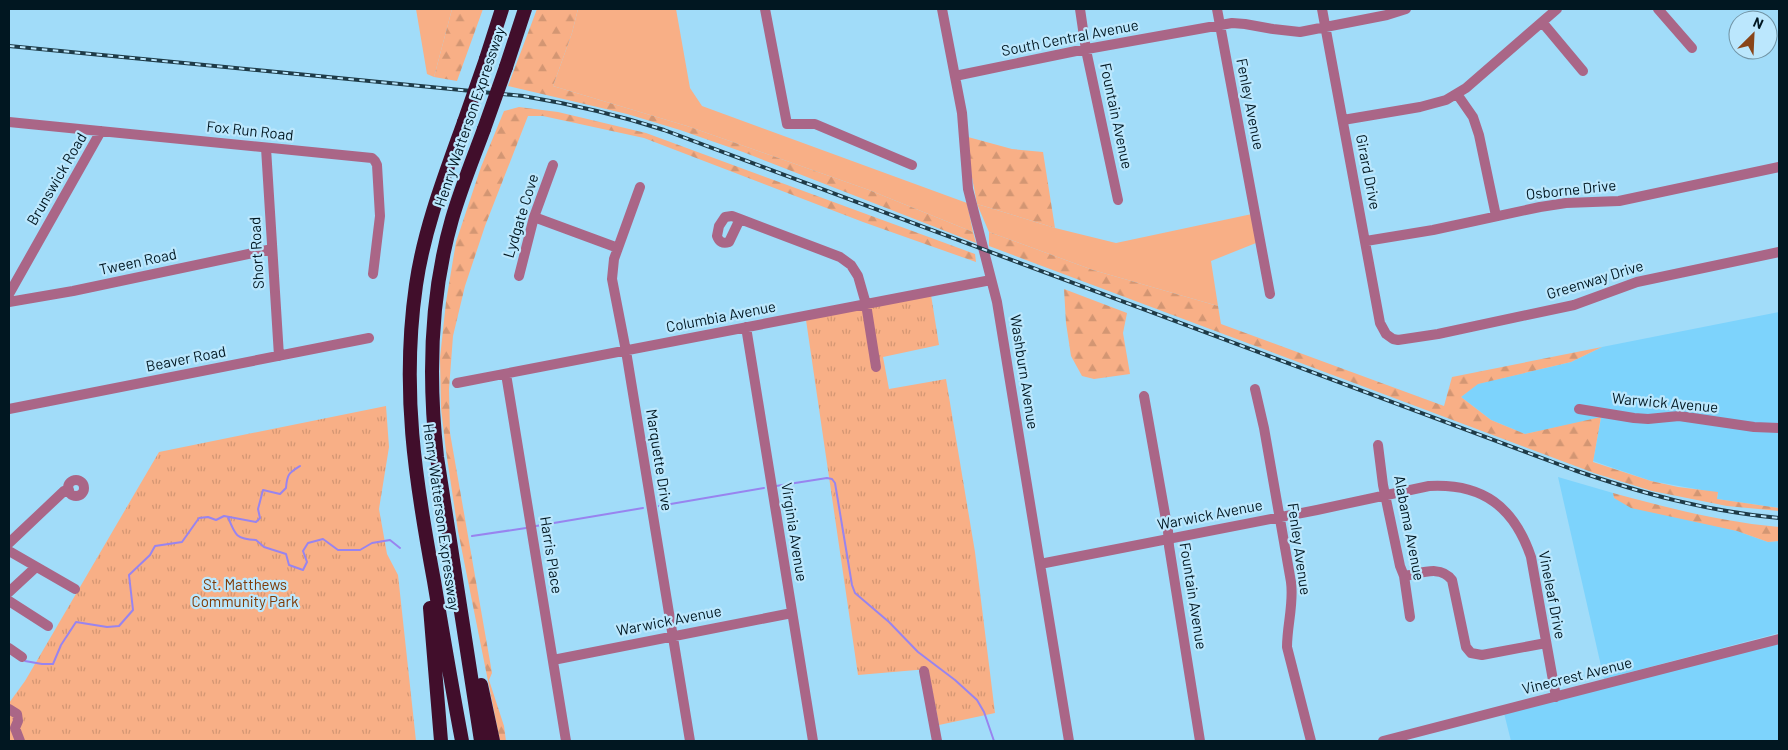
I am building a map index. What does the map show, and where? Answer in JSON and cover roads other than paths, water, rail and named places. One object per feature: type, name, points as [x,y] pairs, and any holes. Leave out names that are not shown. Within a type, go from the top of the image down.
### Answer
[{"type":"highway","name":"Henry Watterson Expressway","points":[[462,741],[424,530],[410,426],[409,367],[416,283],[428,231],[438,195],[502,9]]},
{"type":"highway","name":"Henry Watterson Expressway","points":[[481,741],[432,415],[433,329],[436,295],[446,242],[457,202],[506,67],[524,11]]},
{"type":"highway","points":[[424,530],[441,741]]},
{"type":"highway","points":[[450,540],[493,741]]},
{"type":"street","points":[[765,9],[787,124],[815,124],[912,165]]},
{"type":"street","name":"Washburn Avenue","points":[[942,9],[962,113],[967,184],[1000,320],[1069,741]]},
{"type":"street","name":"Fountain Avenue","points":[[1080,9],[1086,50],[1118,200]]},
{"type":"street","name":"Fenley Avenue","points":[[1217,9],[1270,294]]},
{"type":"street","name":"Girard Drive","points":[[1322,9],[1380,323],[1382,329],[1390,338]]},
{"type":"street","name":"South Central Avenue","points":[[955,76],[1232,24],[1245,24],[1300,32],[1387,15],[1406,9]]},
{"type":"street","points":[[1343,120],[1433,104],[1457,94],[1556,9]]},
{"type":"street","points":[[1658,9],[1692,48]]},
{"type":"street","points":[[1542,22],[1583,71]]},
{"type":"street","points":[[1457,94],[1473,117],[1479,136],[1496,216]]},
{"type":"street","name":"Fox Run Road","points":[[9,122],[372,158],[375,161],[380,216],[373,274]]},
{"type":"street","name":"Brunswick Road","points":[[9,294],[101,131]]},
{"type":"street","name":"Short Road","points":[[266,148],[279,356]]},
{"type":"street","name":"Lydgate Cove","points":[[520,276],[534,217],[553,165]]},
{"type":"street","name":"Osborne Drive","points":[[1366,241],[1432,230],[1566,203],[1619,201],[1779,167]]},
{"type":"street","name":"Marquette Drive","points":[[640,187],[612,265],[612,279],[626,350],[690,741]]},
{"type":"street","points":[[534,217],[618,248]]},
{"type":"street","points":[[740,219],[825,251],[848,262],[858,276],[866,304],[876,367]]},
{"type":"street","name":"Tween Road","points":[[9,302],[82,289],[272,249]]},
{"type":"street","name":"Greenway Drive","points":[[1390,338],[1398,340],[1438,334],[1574,305],[1638,282],[1779,252]]},
{"type":"street","name":"Columbia Avenue","points":[[457,383],[991,280]]},
{"type":"street","name":"Virginia Avenue","points":[[746,327],[813,741]]},
{"type":"street","name":"Beaver Road","points":[[9,409],[370,338]]},
{"type":"street","name":"Harris Place","points":[[506,374],[566,741]]},
{"type":"street","name":"Fenley Avenue","points":[[1255,389],[1264,428],[1292,590],[1287,646],[1311,741]]},
{"type":"street","name":"Fountain Avenue","points":[[1144,396],[1168,531],[1200,741]]},
{"type":"street","name":"Warwick Avenue","points":[[1579,408],[1634,418],[1648,419],[1679,416],[1754,427],[1779,428]]},
{"type":"street","name":"Alabama Avenue","points":[[1378,445],[1400,566],[1404,576],[1410,617]]},
{"type":"street","name":"Vineleaf Drive","points":[[1386,495],[1429,486],[1463,488],[1478,493],[1502,508],[1518,526],[1531,557],[1556,697]]},
{"type":"street","points":[[9,543],[64,491],[69,490]]},
{"type":"street","name":"Warwick Avenue","points":[[1040,564],[1386,495]]},
{"type":"street","points":[[9,551],[74,589]]},
{"type":"street","points":[[9,592],[36,566]]},
{"type":"street","points":[[1404,576],[1435,570],[1445,572],[1449,576],[1452,580],[1466,647],[1471,653],[1482,655],[1546,643]]},
{"type":"street","points":[[9,601],[48,626]]},
{"type":"street","name":"Warwick Avenue","points":[[553,660],[792,613]]},
{"type":"street","name":"Vinecrest Avenue","points":[[1383,741],[1779,640]]},
{"type":"street","points":[[9,648],[22,657]]},
{"type":"street","points":[[924,670],[937,741]]},
{"type":"street","points":[[9,708],[17,714],[18,721],[15,728],[20,741]]},
{"type":"waterway","points":[[25,661],[53,664],[61,645],[76,622],[107,627],[119,626],[133,610],[129,575],[150,555],[155,546],[182,542],[199,518],[208,517],[216,520],[224,516],[256,522],[260,518],[258,509],[263,490],[280,494],[286,488],[289,474],[300,466]]},
{"type":"waterway","points":[[776,486],[827,478],[832,479],[835,483],[852,585],[855,593],[889,622],[918,652],[955,680],[977,700],[984,712],[994,741]]},
{"type":"waterway","points":[[659,506],[764,488]]},
{"type":"waterway","points":[[536,526],[643,508]]},
{"type":"waterway","points":[[228,517],[237,535],[244,539],[256,540],[264,547],[286,554],[289,565],[303,570],[307,562],[303,551],[308,543],[323,539],[338,550],[360,550],[372,543],[390,540],[400,548]]},
{"type":"waterway","points":[[472,536],[526,528]]},
{"type":"railway","points":[[9,46],[523,96],[612,115],[664,130],[1574,470],[1625,487],[1675,500],[1726,511],[1779,518]]},
{"type":"park label","name":"St. Matthews Community Park","points":[[245,594]]}]
